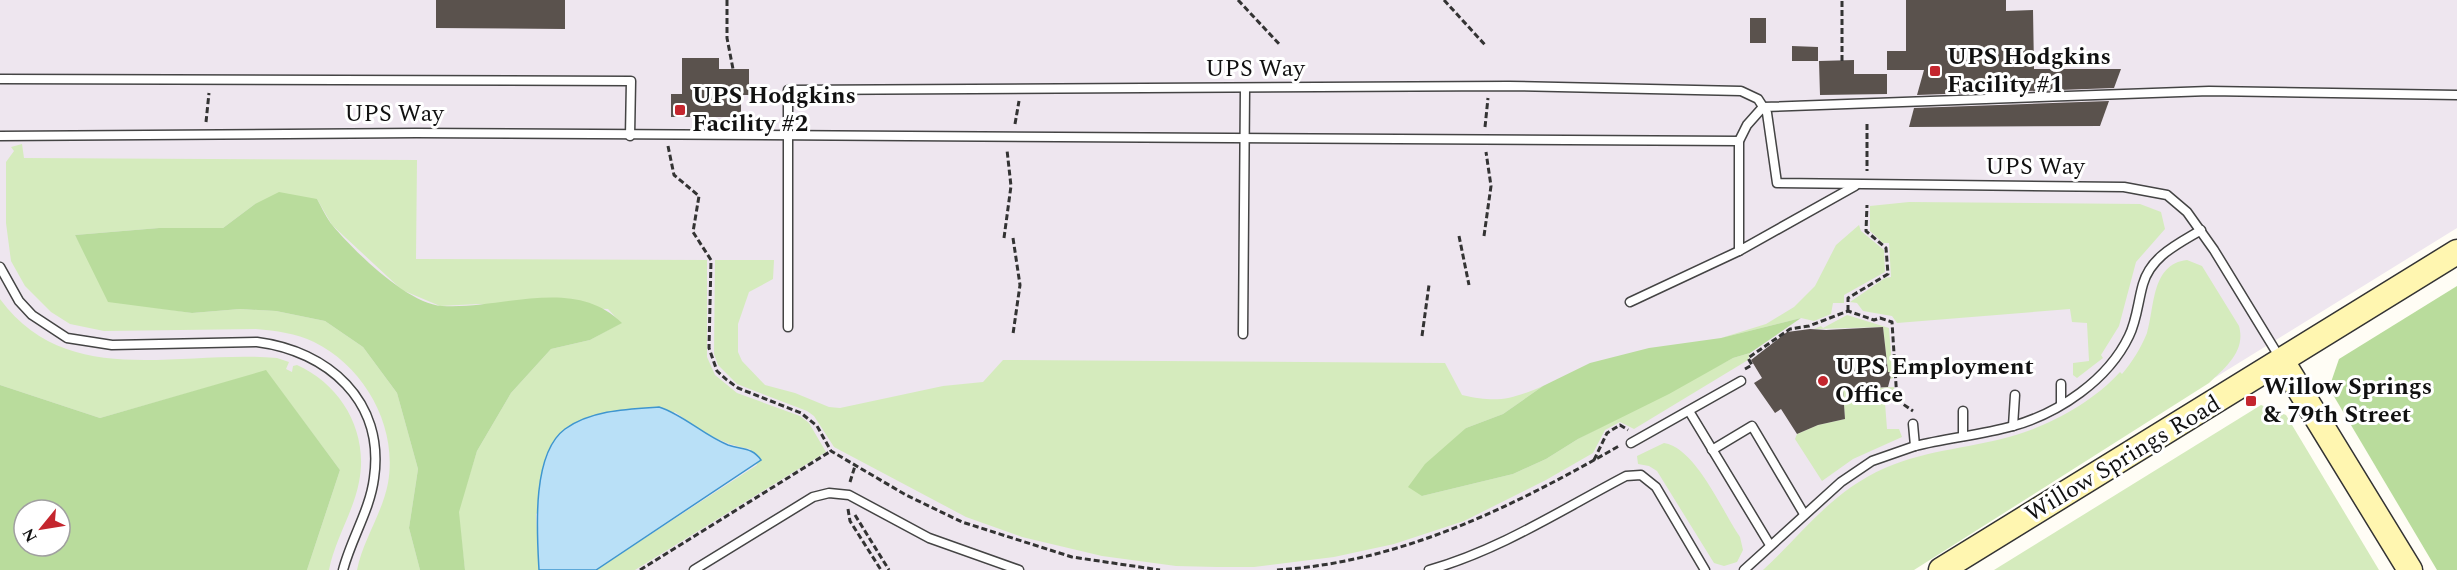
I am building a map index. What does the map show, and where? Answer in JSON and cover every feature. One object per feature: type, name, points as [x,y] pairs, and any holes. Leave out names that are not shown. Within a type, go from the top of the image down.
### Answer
[{"type":"main road","name":"Willow Springs Road","points":[[1941,570],[2457,252]]},
{"type":"main road","points":[[2282,361],[2410,570]]},
{"type":"lane","name":"UPS Way","points":[[0,80],[631,81],[630,136]]},
{"type":"lane","name":"UPS Way","points":[[788,327],[788,90],[1490,87],[1741,91],[1758,99],[1767,113],[1777,183],[1855,186],[2124,187],[2167,195],[2201,230],[2282,361]]},
{"type":"lane","points":[[1243,334],[1245,89]]},
{"type":"lane","points":[[1739,251],[1739,141],[1747,125],[1763,106],[2209,91],[2457,95]]},
{"type":"lane","name":"UPS Way","points":[[0,136],[417,133],[1739,141]]},
{"type":"lane","points":[[1630,302],[1739,251],[1855,186]]},
{"type":"lane","points":[[1744,570],[1804,514],[1859,469],[1886,455],[1915,446],[2013,426],[2061,404],[2097,379],[2119,355],[2132,330],[2143,283],[2154,261],[2201,230]]},
{"type":"lane","points":[[0,267],[19,301],[32,315],[68,338],[112,345],[256,342],[280,345],[309,356],[336,373],[354,393],[366,415],[375,461],[370,497],[343,570]]},
{"type":"lane","points":[[1631,443],[1741,381]]},
{"type":"lane","points":[[2061,384],[2061,404]]},
{"type":"lane","points":[[2013,426],[2015,395]]},
{"type":"lane","points":[[1689,411],[1770,545]]},
{"type":"lane","points":[[1963,411],[1963,436]]},
{"type":"lane","points":[[1913,424],[1915,446]]},
{"type":"lane","points":[[1712,450],[1752,426],[1804,514]]},
{"type":"lane","points":[[1429,570],[1460,561],[1510,540],[1626,476],[1641,475],[1656,487],[1705,570]]},
{"type":"lane","points":[[694,570],[813,497],[829,493],[849,495],[944,544],[1019,570]]},
{"type":"path","points":[[727,0],[727,38],[733,69]]},
{"type":"path","points":[[1238,0],[1281,46]]},
{"type":"path","points":[[1444,0],[1486,46]]},
{"type":"path","points":[[1842,0],[1842,60]]},
{"type":"path","points":[[204,136],[210,81]]},
{"type":"path","points":[[1484,236],[1491,186],[1484,140],[1490,87]]},
{"type":"path","points":[[1004,238],[1011,186],[1009,138],[1021,90]]},
{"type":"path","points":[[1867,124],[1867,172]]},
{"type":"path","points":[[666,136],[674,175],[699,196],[693,231],[711,260],[709,348],[717,371],[738,388],[810,418],[831,452],[906,495],[988,532],[1072,557],[1160,570]]},
{"type":"path","points":[[1867,206],[1866,231],[1886,248],[1888,273],[1848,298],[1848,311],[1874,320],[1880,318],[1892,322],[1897,400],[1913,411]]},
{"type":"path","points":[[1459,236],[1469,285]]},
{"type":"path","points":[[1013,238],[1020,285],[1013,333]]},
{"type":"path","points":[[1422,336],[1430,285]]},
{"type":"path","points":[[1277,570],[1361,557],[1460,528],[1550,486],[1620,445],[1631,443]]},
{"type":"path","points":[[641,570],[831,452]]},
{"type":"path","points":[[848,508],[850,521],[881,570]]},
{"type":"shaded area","points":[[0,0],[2457,0],[2457,228],[1904,570],[0,570]]},
{"type":"green space","points":[[22,144],[24,158],[417,160],[416,259],[707,260],[707,357],[715,375],[737,393],[800,416],[809,423],[826,452],[635,570],[596,570],[757,465],[750,449],[729,444],[710,435],[675,412],[536,514],[539,570],[465,570],[458,512],[477,451],[511,393],[551,349],[590,340],[621,323],[608,309],[479,304],[440,306],[402,290],[332,225],[317,199],[255,204],[223,228],[159,228],[75,235],[91,264],[152,307],[192,313],[240,309],[276,311],[325,321],[363,347],[397,393],[418,469],[409,528],[420,570],[357,570],[385,494],[390,462],[388,441],[382,420],[374,401],[362,383],[332,353],[314,342],[293,334],[256,329],[104,331],[70,324],[51,312],[25,286],[11,261],[6,223],[6,162],[14,151],[11,147]]},
{"type":"green space","points":[[279,192],[317,199],[333,226],[368,262],[398,287],[428,303],[442,306],[465,306],[536,298],[560,298],[582,301],[603,309],[622,323],[590,340],[551,349],[511,393],[477,451],[459,512],[465,570],[420,570],[409,528],[418,469],[397,393],[363,347],[325,321],[276,311],[240,309],[192,313],[108,302],[75,235],[159,228],[223,228],[255,204]]},
{"type":"green space","points":[[1909,202],[2140,204],[2161,212],[2165,229],[2136,262],[2119,326],[2101,355],[2103,358],[2077,378],[2073,375],[2073,363],[2089,361],[2087,323],[2072,322],[2070,309],[1897,323],[1892,316],[1863,311],[1857,303],[1850,302],[1885,278],[1891,277],[1889,243],[1883,243],[1870,231],[1870,206]]},
{"type":"green space","points":[[1859,225],[1861,231],[1884,250],[1885,272],[1844,295],[1844,303],[1833,303],[1831,314],[1814,321],[1801,318],[1721,338],[1766,324],[1794,307],[1815,286],[1836,245]]},
{"type":"green space","points":[[715,260],[774,260],[773,279],[749,292],[738,324],[738,352],[742,361],[765,385],[795,393],[829,407],[840,408],[943,386],[983,382],[1003,360],[1445,363],[1462,395],[1503,399],[1543,386],[1503,414],[1466,428],[1422,496],[1513,474],[1546,459],[1578,439],[1733,358],[1750,353],[1748,360],[1634,429],[1620,422],[1605,430],[1593,453],[1546,480],[1464,521],[1394,544],[1334,557],[1254,567],[1176,566],[1102,556],[1022,537],[966,517],[834,447],[814,416],[807,411],[737,384],[718,365],[714,354]]},
{"type":"green space","points":[[2187,260],[2202,266],[2239,326],[2240,343],[2237,351],[2228,365],[2209,383],[1914,570],[1763,570],[1819,513],[1866,478],[1885,468],[1918,457],[2019,434],[2060,417],[2099,392],[2120,372],[2122,374],[2139,349],[2147,333],[2156,288],[2167,269],[2175,263]]},
{"type":"green space","points":[[2457,286],[2457,570],[2437,570],[2329,388],[2339,359]]},
{"type":"green space","points":[[0,299],[27,328],[58,346],[92,356],[127,360],[277,358],[289,362],[286,369],[292,372],[293,366],[297,365],[327,385],[349,413],[356,429],[361,464],[353,504],[335,548],[329,570],[307,570],[340,470],[266,371],[100,418],[0,385]]},
{"type":"green space","points":[[1847,315],[1889,328],[1893,378],[1890,379],[1892,372],[1888,372],[1883,327],[1814,329],[1821,326],[1823,328]]},
{"type":"green space","points":[[1801,318],[1750,353],[1733,358],[1669,394],[1578,439],[1546,459],[1513,474],[1422,496],[1408,487],[1425,464],[1466,428],[1503,414],[1543,386],[1590,363],[1649,348],[1721,338]]},
{"type":"green space","points":[[266,370],[340,470],[307,570],[0,570],[0,385],[100,418]]},
{"type":"green space","points":[[1894,387],[1895,403],[1885,403],[1887,429],[1899,429],[1902,437],[1853,459],[1822,481],[1795,439],[1797,434],[1818,425],[1845,419],[1843,390]]},
{"type":"green space","points":[[2261,405],[2286,415],[2379,570],[1994,570]]},
{"type":"green space","points":[[1664,443],[1676,447],[1687,456],[1707,482],[1740,537],[1743,550],[1737,562],[1724,566],[1714,563],[1657,471],[1649,466],[1638,464],[1637,456]]},
{"type":"water","points":[[659,407],[677,415],[719,441],[750,451],[761,460],[596,570],[539,570],[538,495],[546,456],[554,441],[565,429],[598,414]]},
{"type":"building","points":[[436,0],[565,0],[565,29],[436,28]]},
{"type":"building","points":[[1906,0],[2006,0],[2006,11],[2033,10],[2034,69],[2121,69],[2114,88],[1917,95],[1924,70],[1887,70],[1887,51],[1906,51]]},
{"type":"building","points":[[1750,18],[1766,18],[1766,43],[1750,43]]},
{"type":"building","points":[[1792,46],[1818,47],[1818,61],[1792,61]]},
{"type":"building","points":[[682,58],[719,58],[719,69],[749,69],[749,95],[741,95],[741,117],[671,117],[671,94],[682,94]]},
{"type":"building","points":[[1854,60],[1854,74],[1887,74],[1887,94],[1820,95],[1819,61]]},
{"type":"building","points":[[2109,101],[2100,126],[1909,127],[1914,108]]},
{"type":"building","name":"UPS Employment Office","points":[[1883,327],[1888,372],[1892,372],[1888,387],[1843,390],[1845,419],[1818,425],[1797,434],[1781,409],[1775,413],[1754,383],[1762,378],[1751,360],[1787,332]]},
{"type":"place","name":"UPS Hodgkins Facility #1","points":[[1935,71]]},
{"type":"place","name":"UPS Hodgkins Facility #2","points":[[680,110]]},
{"type":"place","name":"UPS Employment Office","points":[[1823,381]]},
{"type":"place","name":"Willow Springs & 79th Street","points":[[2251,401]]}]
